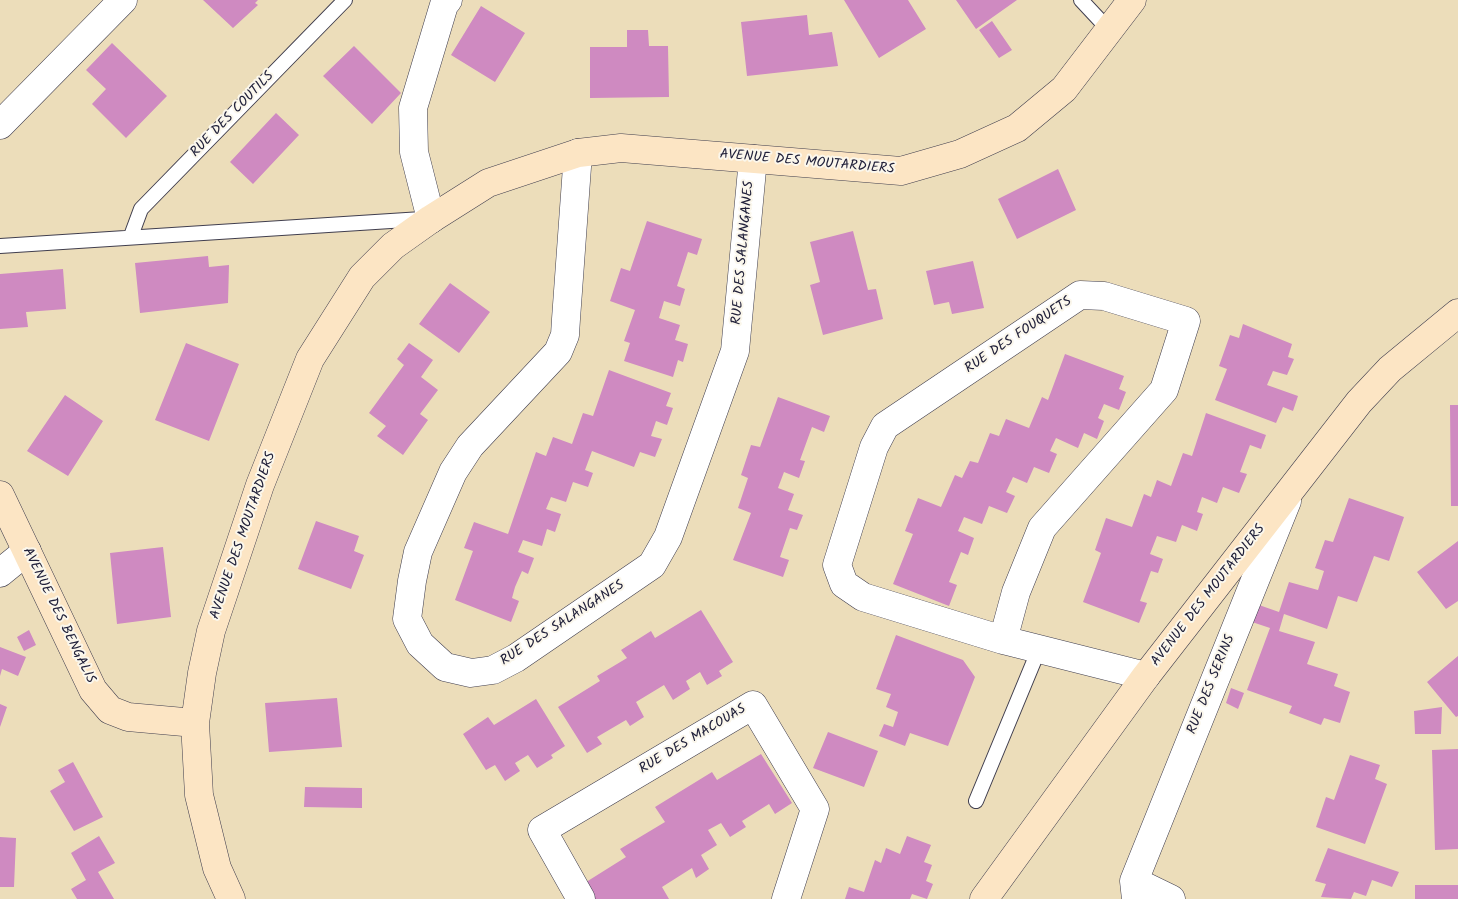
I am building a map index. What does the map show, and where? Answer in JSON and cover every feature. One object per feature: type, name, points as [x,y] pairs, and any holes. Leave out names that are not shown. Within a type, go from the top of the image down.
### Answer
[{"type":"street","points":[[0,125],[123,0]]},
{"type":"street","points":[[431,219],[414,152],[413,108],[444,5],[448,0]]},
{"type":"street","name":"AVENUE DES MOUTARDIERS","points":[[231,899],[217,868],[199,795],[195,723],[202,673],[211,631],[260,485],[310,359],[362,277],[393,246],[431,219],[488,183],[578,153],[621,148],[901,171],[960,154],[1017,128],[1064,89],[1132,0]]},
{"type":"street","name":"RUE DES SALANGANES","points":[[578,153],[566,319],[564,335],[558,352],[470,446],[453,472],[418,552],[407,619],[420,644],[445,667],[471,673],[493,670],[516,658],[652,565],[668,537],[735,351],[753,159]]},
{"type":"street","name":"RUE DES FOUQUETS","points":[[1003,640],[1016,592],[1042,528],[1164,390],[1186,321],[1104,296],[1080,295],[886,426],[874,448],[838,565],[844,584],[863,597],[1003,640],[1146,676]]},
{"type":"street","name":"AVENUE DES MOUTARDIERS","points":[[984,899],[1146,676],[1359,402],[1390,369],[1458,313]]},
{"type":"street","name":"RUE DES SERINS","points":[[1170,899],[1135,890],[1291,490]]},
{"type":"street","name":"AVENUE DES BENGALIS","points":[[0,495],[93,690],[110,710],[128,718],[195,723]]},
{"type":"street","points":[[0,573],[27,551]]},
{"type":"street","name":"RUE DES MACOUAS","points":[[582,899],[542,830],[753,705],[815,809],[786,899]]},
{"type":"lane","name":"RUE DES COUTILS","points":[[131,236],[141,209],[345,0]]},
{"type":"lane","points":[[1081,0],[1109,30]]},
{"type":"lane","name":"AVENUE DES MOUTARDIERS","points":[[0,246],[131,236],[431,219]]},
{"type":"lane","points":[[976,801],[1039,649]]},
{"type":"building","points":[[203,0],[258,0],[255,3],[258,5],[233,28]]},
{"type":"building","points":[[844,0],[908,0],[926,29],[879,58]]},
{"type":"building","points":[[956,0],[1017,0],[976,29]]},
{"type":"building","points":[[481,6],[525,33],[495,82],[451,55]]},
{"type":"building","points":[[807,15],[809,35],[832,32],[838,66],[747,76],[741,22]]},
{"type":"building","points":[[992,21],[1012,50],[999,58],[979,30]]},
{"type":"building","points":[[627,30],[648,30],[649,46],[668,46],[669,97],[590,98],[590,47],[627,47]]},
{"type":"building","points":[[112,43],[167,96],[126,138],[92,104],[106,89],[86,70]]},
{"type":"building","points":[[354,46],[401,93],[372,124],[323,76]]},
{"type":"building","points":[[276,113],[299,135],[253,184],[230,162]]},
{"type":"building","points":[[1058,169],[1076,210],[1017,239],[998,199]]},
{"type":"building","points":[[647,221],[702,239],[697,255],[688,252],[677,286],[685,289],[680,306],[664,301],[659,318],[680,325],[675,340],[688,344],[683,362],[678,360],[673,377],[624,361],[630,343],[624,341],[635,310],[610,301],[621,268],[630,271]]},
{"type":"building","points":[[853,231],[868,290],[876,289],[883,319],[823,335],[810,285],[820,282],[810,242]]},
{"type":"building","points":[[208,256],[209,267],[229,265],[228,303],[140,313],[135,263]]},
{"type":"building","points":[[973,261],[984,308],[952,314],[949,302],[934,305],[926,271]]},
{"type":"building","points":[[63,269],[66,309],[26,312],[28,327],[0,329],[0,274]]},
{"type":"building","points":[[450,283],[490,312],[459,353],[419,324]]},
{"type":"building","points":[[1243,324],[1292,344],[1288,357],[1294,359],[1287,375],[1273,371],[1267,385],[1298,396],[1293,411],[1283,407],[1276,423],[1215,400],[1227,369],[1219,366],[1230,335],[1239,338]]},
{"type":"building","points":[[186,343],[239,364],[209,441],[155,420]]},
{"type":"building","points":[[409,343],[433,360],[421,377],[438,390],[420,414],[428,420],[403,455],[377,436],[386,426],[369,413],[404,365],[397,359]]},
{"type":"building","points":[[1065,354],[1124,376],[1119,389],[1126,392],[1119,410],[1104,404],[1098,418],[1104,421],[1097,439],[1084,433],[1078,448],[1056,438],[1050,451],[1057,454],[1049,473],[1034,467],[1027,483],[1013,477],[1006,492],[1015,496],[1007,513],[989,506],[982,524],[964,517],[958,531],[974,538],[968,555],[961,552],[949,582],[957,585],[949,606],[893,584],[913,534],[905,531],[918,498],[941,507],[955,475],[962,478],[970,461],[978,463],[990,433],[999,436],[1006,419],[1029,428],[1042,397],[1048,400]]},
{"type":"building","points":[[609,370],[671,393],[666,406],[673,408],[667,425],[656,421],[651,436],[662,439],[655,457],[640,452],[634,467],[592,451],[585,470],[593,473],[588,487],[573,482],[566,502],[551,497],[546,509],[561,514],[555,532],[547,529],[542,546],[523,540],[518,552],[534,558],[528,574],[522,571],[515,587],[512,598],[519,601],[511,622],[455,600],[473,551],[464,548],[474,522],[508,534],[536,452],[546,456],[553,437],[572,444],[583,413],[593,416]]},
{"type":"building","points":[[65,395],[103,421],[68,476],[27,451]]},
{"type":"building","points":[[778,397],[830,416],[824,432],[812,427],[800,460],[805,461],[799,478],[784,472],[778,488],[794,494],[788,510],[803,515],[797,530],[790,528],[780,557],[789,560],[783,577],[733,560],[751,513],[738,508],[748,478],[741,475],[751,445],[760,447]]},
{"type":"building","points":[[1450,405],[1458,405],[1458,506],[1451,506]]},
{"type":"building","points":[[1206,413],[1266,435],[1261,449],[1250,445],[1240,472],[1247,474],[1239,493],[1223,487],[1217,503],[1202,497],[1197,512],[1203,514],[1197,531],[1182,525],[1176,542],[1157,536],[1150,554],[1163,559],[1158,573],[1151,571],[1140,601],[1147,603],[1139,623],[1083,602],[1101,553],[1095,550],[1106,518],[1132,527],[1144,494],[1151,497],[1157,480],[1171,486],[1183,453],[1192,456]]},
{"type":"building","points":[[1349,498],[1404,517],[1389,561],[1374,556],[1357,602],[1338,596],[1327,629],[1284,614],[1279,631],[1315,642],[1307,664],[1338,674],[1334,686],[1350,692],[1340,723],[1324,718],[1321,725],[1289,713],[1292,706],[1247,690],[1270,628],[1252,622],[1259,605],[1279,612],[1289,582],[1318,590],[1324,571],[1315,568],[1325,540],[1333,542]]},
{"type":"building","points":[[316,521],[359,536],[354,551],[364,555],[351,589],[298,569]]},
{"type":"building","points":[[1458,541],[1458,601],[1446,609],[1417,572]]},
{"type":"building","points":[[163,547],[171,617],[117,624],[110,553]]},
{"type":"building","points":[[701,610],[733,662],[719,671],[722,676],[707,685],[700,672],[686,681],[690,689],[673,700],[664,685],[636,702],[644,717],[630,726],[626,720],[597,737],[602,744],[587,753],[558,707],[600,681],[597,676],[627,658],[621,650],[651,631],[655,638]]},
{"type":"building","points":[[29,630],[36,645],[24,651],[17,637]]},
{"type":"building","points":[[896,635],[963,660],[975,677],[948,746],[910,733],[905,746],[879,736],[884,724],[893,727],[898,712],[886,707],[891,694],[876,689]]},
{"type":"building","points":[[0,647],[26,657],[18,676],[2,669],[0,676]]},
{"type":"building","points":[[1458,656],[1458,716],[1456,717],[1427,682]]},
{"type":"building","points":[[1231,688],[1244,693],[1238,709],[1226,703]]},
{"type":"building","points":[[337,698],[342,747],[269,752],[265,703]]},
{"type":"building","points":[[536,699],[565,746],[551,755],[553,758],[537,768],[528,755],[515,763],[520,771],[505,781],[495,765],[486,770],[463,734],[488,717],[494,725]]},
{"type":"building","points":[[0,704],[7,707],[0,727]]},
{"type":"building","points":[[1442,707],[1441,734],[1415,734],[1414,711]]},
{"type":"building","points":[[828,732],[878,751],[864,787],[813,768]]},
{"type":"building","points":[[1458,749],[1458,849],[1435,850],[1432,750]]},
{"type":"building","points":[[761,754],[792,803],[775,814],[769,804],[742,821],[746,827],[730,837],[721,823],[708,830],[717,845],[701,855],[709,869],[696,878],[692,868],[662,887],[669,899],[593,899],[583,884],[626,857],[620,849],[665,822],[655,807],[712,772],[717,780]]},
{"type":"building","points":[[1350,755],[1380,765],[1375,779],[1387,784],[1365,844],[1316,827],[1326,797],[1334,800]]},
{"type":"building","points":[[73,762],[103,817],[74,831],[50,791],[65,782],[58,770]]},
{"type":"building","points":[[305,787],[362,788],[362,808],[304,807]]},
{"type":"building","points":[[99,836],[115,863],[98,872],[114,899],[77,899],[71,889],[86,880],[71,853]]},
{"type":"building","points":[[907,836],[931,845],[924,862],[932,865],[926,881],[933,884],[927,899],[912,894],[910,899],[845,899],[849,887],[864,892],[875,860],[881,863],[886,848],[900,854]]},
{"type":"building","points":[[0,837],[16,838],[14,887],[0,887]]},
{"type":"building","points":[[1328,848],[1399,872],[1392,887],[1372,880],[1366,896],[1354,892],[1351,899],[1321,897],[1326,884],[1315,881]]},
{"type":"building","points":[[1415,885],[1458,885],[1458,899],[1415,899]]}]
